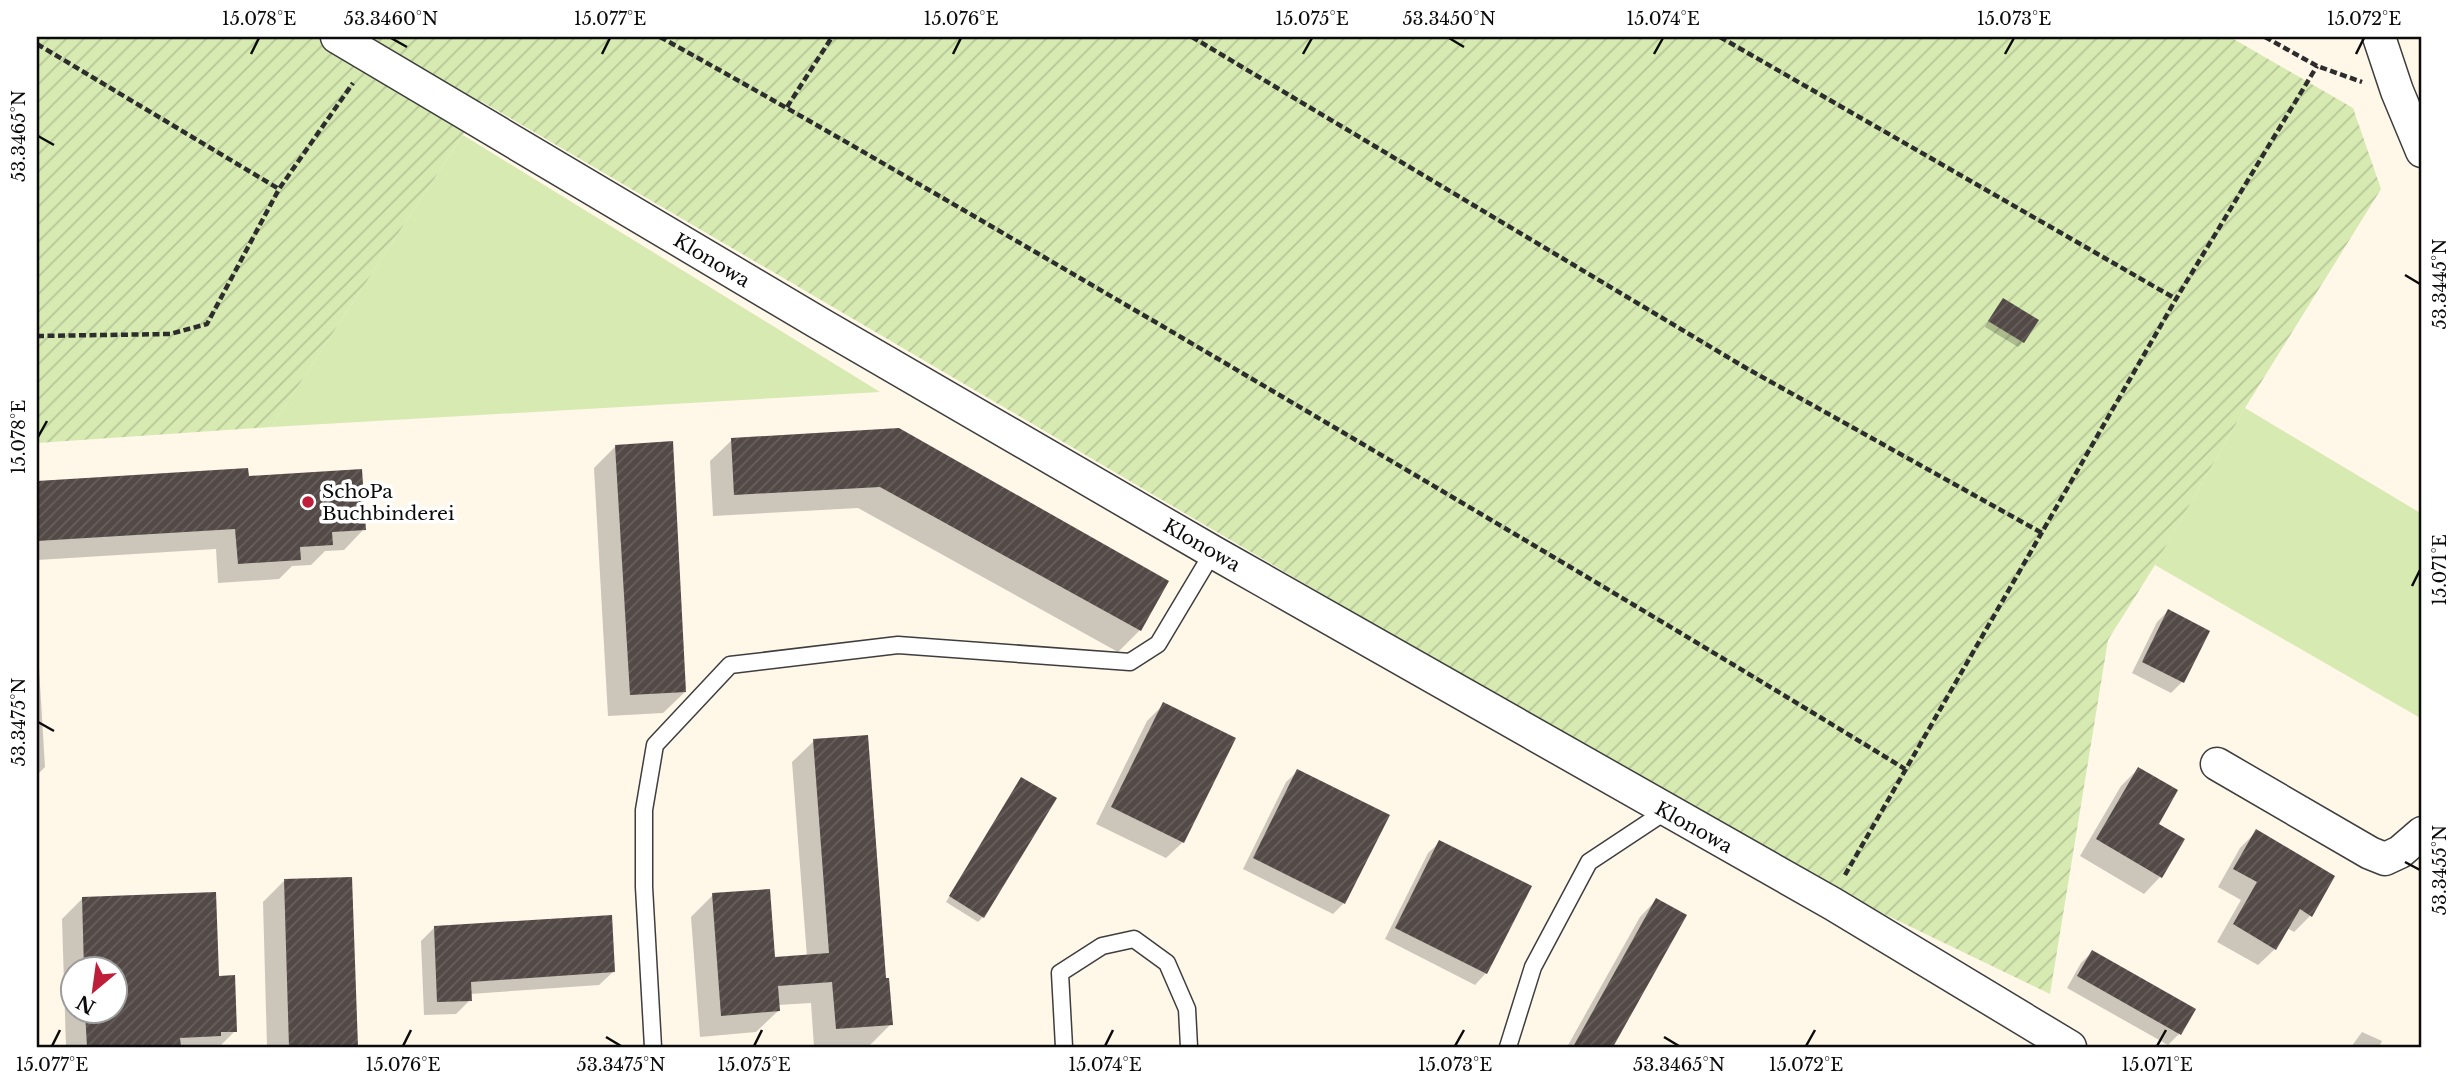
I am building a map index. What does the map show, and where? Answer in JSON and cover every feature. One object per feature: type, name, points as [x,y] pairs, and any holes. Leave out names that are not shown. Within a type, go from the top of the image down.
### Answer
[{"type":"street","name":"Klonowa","points":[[337,37],[817,322],[1213,552],[1833,904],[2070,1047]]},
{"type":"street","points":[[2379,37],[2397,92],[2422,151]]},
{"type":"street","points":[[2217,764],[2370,853],[2385,859],[2400,852],[2422,833]]},
{"type":"lane","points":[[653,1047],[644,887],[644,810],[655,745],[730,665],[898,645],[1130,662],[1158,644],[1213,552]]},
{"type":"lane","points":[[1508,1047],[1533,967],[1589,862],[1666,811]]},
{"type":"lane","points":[[1064,1047],[1060,973],[1102,946],[1134,939],[1167,963],[1187,1009],[1189,1047]]},
{"type":"path","points":[[660,37],[787,107],[1646,610],[1905,769]]},
{"type":"path","points":[[787,107],[831,37]]},
{"type":"path","points":[[1192,37],[1746,368],[2042,533]]},
{"type":"path","points":[[1720,37],[2176,299]]},
{"type":"path","points":[[2264,37],[2317,66],[2397,92]]},
{"type":"path","points":[[37,44],[279,189]]},
{"type":"path","points":[[37,336],[170,334],[207,324],[279,189],[372,57]]},
{"type":"path","points":[[1833,904],[1843,878],[2176,299],[2317,66]]},
{"type":"green space","points":[[37,37],[2230,37],[2353,108],[2381,189],[2245,408],[2155,565],[2108,640],[2050,994],[1799,873],[481,101],[463,135],[271,427],[37,443]]},
{"type":"green space","points":[[463,135],[880,392],[271,427]]},
{"type":"green space","points":[[2245,408],[2422,514],[2422,719],[2155,565]]},
{"type":"building","points":[[2003,298],[2039,320],[2024,343],[1988,321]]},
{"type":"building","points":[[899,428],[1169,581],[1141,631],[880,487],[734,495],[731,438]]},
{"type":"building","points":[[673,441],[686,692],[630,695],[615,445]]},
{"type":"building","points":[[248,468],[249,476],[362,469],[366,530],[332,532],[333,545],[300,547],[301,560],[238,564],[235,529],[37,541],[37,481]]},
{"type":"building","points":[[2168,609],[2210,631],[2184,683],[2142,662]]},
{"type":"building","points":[[1163,702],[1236,738],[1184,843],[1111,807]]},
{"type":"building","points":[[868,735],[886,978],[889,978],[893,1025],[836,1029],[832,982],[778,986],[780,1011],[721,1016],[712,893],[770,889],[775,957],[829,953],[813,739]]},
{"type":"building","points":[[2138,767],[2178,790],[2159,824],[2185,839],[2162,878],[2096,839]]},
{"type":"building","points":[[1297,769],[1390,815],[1345,904],[1253,858]]},
{"type":"building","points":[[1021,777],[1057,798],[984,918],[949,896]]},
{"type":"building","points":[[2256,829],[2335,876],[2312,917],[2300,909],[2276,950],[2233,924],[2257,882],[2233,869]]},
{"type":"building","points":[[1439,840],[1532,886],[1487,974],[1395,928]]},
{"type":"building","points":[[352,877],[358,1047],[289,1047],[284,879]]},
{"type":"building","points":[[216,892],[219,976],[235,975],[237,1032],[221,1032],[221,1036],[180,1038],[181,1047],[87,1047],[86,1024],[130,1024],[130,954],[84,954],[82,897]]},
{"type":"building","points":[[1656,898],[1687,915],[1613,1047],[1573,1047]]},
{"type":"building","points":[[612,915],[615,972],[471,982],[472,1001],[437,1002],[434,926]]},
{"type":"building","points":[[2092,950],[2196,1009],[2181,1035],[2077,976]]},
{"type":"place","name":"SchoPa Buchbinderei","points":[[308,502]]}]
